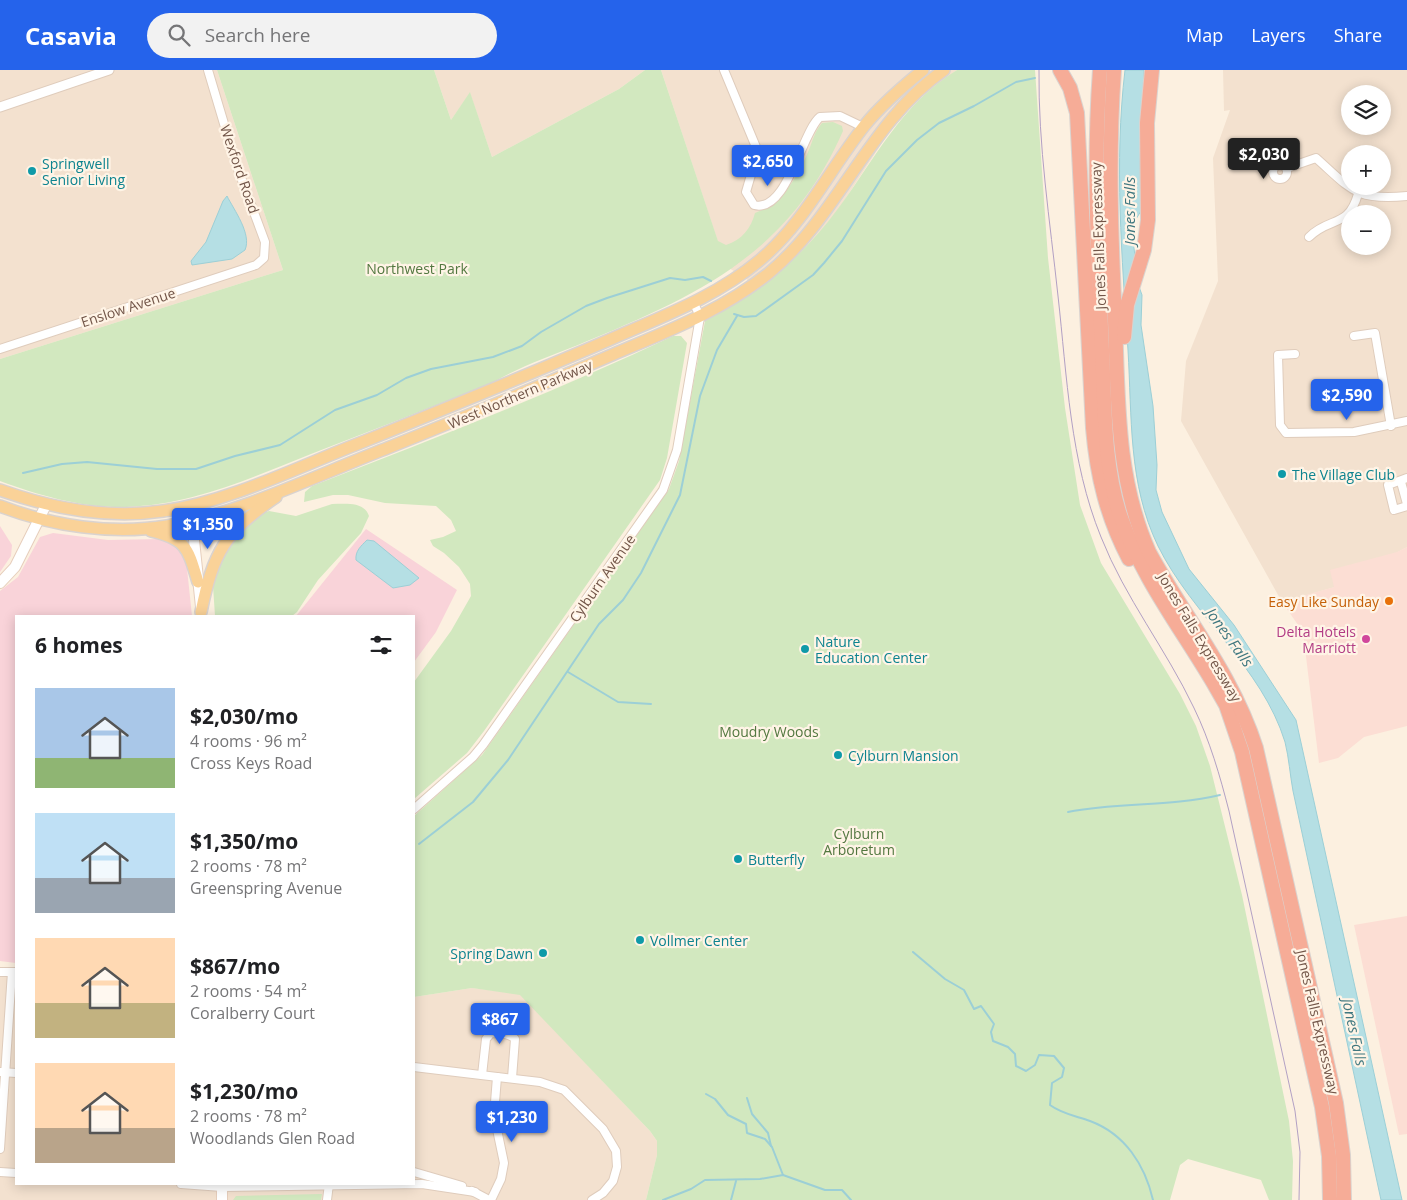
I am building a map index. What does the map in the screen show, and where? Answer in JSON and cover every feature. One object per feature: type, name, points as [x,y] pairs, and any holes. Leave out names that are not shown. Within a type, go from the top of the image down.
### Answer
[{"type":"highway","points":[[1060,70],[1070,88],[1077,113],[1093,428],[1103,495],[1109,516],[1130,561],[1144,585],[1200,660]]},
{"type":"highway","points":[[1093,70],[1096,134]]},
{"type":"highway","name":"Jones Falls Expressway","points":[[1100,70],[1095,193],[1106,427],[1114,493],[1137,558],[1226,705],[1242,752],[1255,802],[1322,1107],[1329,1156],[1330,1200]]},
{"type":"highway","name":"Jones Falls Expressway","points":[[1114,70],[1110,175],[1119,426],[1128,489],[1141,532],[1161,574],[1227,677],[1239,700],[1256,748],[1336,1103],[1343,1155],[1344,1200]]},
{"type":"highway","points":[[1119,426],[1124,323],[1128,298],[1144,250],[1149,211],[1147,123],[1152,70]]},
{"type":"main road","name":"West Northern Parkway","points":[[0,490],[68,510],[141,514],[189,507],[239,490],[482,395],[694,303],[735,279],[780,241],[810,206],[863,126],[886,101],[923,70]]},
{"type":"main road","name":"West Northern Parkway","points":[[0,506],[40,519],[92,528],[142,529],[192,521],[245,504],[517,396],[700,317],[754,284],[798,246],[825,215],[887,123],[919,89],[944,70]]},
{"type":"main road","points":[[201,614],[210,573],[226,540],[246,518],[297,483]]},
{"type":"main road","points":[[0,583],[15,567],[46,505]]},
{"type":"main road","points":[[189,507],[201,614]]},
{"type":"main road","points":[[142,529],[167,534],[179,541],[190,555],[198,582]]},
{"type":"main road","points":[[220,1185],[222,1200]]},
{"type":"street","points":[[0,107],[109,70]]},
{"type":"street","name":"Wexford Road","points":[[208,70],[236,164],[265,242],[264,258],[256,265]]},
{"type":"street","points":[[724,70],[756,146],[755,161],[746,192],[754,205],[764,205],[779,192],[798,161],[812,125],[820,117],[840,116],[863,126]]},
{"type":"street","points":[[1287,168],[1316,158],[1341,182]]},
{"type":"street","points":[[1309,237],[1318,227],[1342,220],[1353,209],[1358,195]]},
{"type":"street","points":[[1364,195],[1380,198],[1407,196]]},
{"type":"street","name":"Enslow Avenue","points":[[0,349],[256,265]]},
{"type":"street","points":[[694,303],[700,317]]},
{"type":"street","name":"Cylburn Avenue","points":[[415,809],[473,756],[483,744],[663,490],[677,450],[700,317]]},
{"type":"street","points":[[1354,336],[1375,333],[1391,426]]},
{"type":"street","points":[[1295,354],[1278,355],[1280,425],[1286,433],[1354,432],[1407,422]]},
{"type":"street","points":[[1404,480],[1407,505],[1394,510],[1388,485],[1404,480]]},
{"type":"street","points":[[0,970],[14,972],[3,1072],[0,1149]]},
{"type":"street","points":[[482,1075],[487,1036],[495,1033],[510,1035],[515,1039],[512,1078]]},
{"type":"street","points":[[415,1067],[512,1078],[550,1084],[564,1090],[609,1136],[616,1151],[616,1174],[610,1186],[592,1200]]},
{"type":"street","points":[[415,1172],[452,1182],[490,1200],[501,1179],[504,1163],[494,1115],[497,1077]]},
{"type":"street","points":[[0,1172],[15,1173]]},
{"type":"street","points":[[415,1184],[475,1192]]},
{"type":"street","points":[[220,1185],[329,1185],[327,1200]]},
{"type":"shaded area","points":[[0,70],[217,70],[283,270],[0,359]]},
{"type":"shaded area","points":[[434,70],[645,70],[619,89],[492,157],[470,93],[451,120]]},
{"type":"shaded area","points":[[661,70],[957,70],[921,97],[905,113],[890,131],[838,210],[819,233],[800,254],[760,288],[726,266]]},
{"type":"shaded area","points":[[1223,70],[1407,70],[1407,547],[1335,587],[1282,602],[1181,421],[1186,361],[1218,281],[1213,158],[1230,110],[1224,111]]},
{"type":"shaded area","points":[[0,526],[12,545],[11,556],[0,572]]},
{"type":"shaded area","points":[[366,529],[457,590],[436,632],[415,661],[415,615],[297,615]]},
{"type":"shaded area","points":[[53,533],[108,540],[160,539],[176,545],[186,559],[192,615],[15,615],[15,963],[0,961],[0,591],[18,577],[40,537]]},
{"type":"shaded area","points":[[1407,547],[1407,726],[1364,737],[1338,758],[1319,763],[1303,632],[1282,602],[1334,587],[1330,570],[1397,552]]},
{"type":"shaded area","points":[[1407,916],[1407,1134],[1399,1135],[1354,925]]},
{"type":"shaded area","points":[[0,976],[15,978],[15,1185],[415,1185],[415,997],[472,988],[520,994],[650,1131],[657,1141],[657,1155],[646,1200],[0,1200]]},
{"type":"green space","name":"Northwest Park","points":[[217,70],[434,70],[451,120],[470,92],[492,157],[619,89],[645,70],[661,70],[718,241],[726,245],[741,237],[751,224],[755,213],[774,202],[788,188],[799,171],[815,133],[822,123],[833,122],[842,126],[843,131],[821,174],[795,210],[766,241],[734,267],[699,289],[661,308],[621,327],[523,367],[492,383],[244,481],[198,496],[174,501],[150,505],[110,507],[62,500],[0,481],[0,359],[283,270]]},
{"type":"green space","name":"Cylburn Arboretum","points":[[957,70],[1035,70],[1048,258],[1065,408],[1080,505],[1101,563],[1180,694],[1196,726],[1210,766],[1242,895],[1289,1121],[1293,1161],[1292,1200],[1269,1200],[1261,1180],[1188,1159],[1180,1165],[1170,1200],[646,1200],[657,1155],[657,1141],[650,1131],[520,995],[472,988],[415,997],[415,815],[482,755],[669,489],[679,461],[705,321],[743,299],[794,259],[809,244],[837,210],[904,116],[937,84]]},
{"type":"green space","points":[[673,336],[681,336],[687,343],[667,458],[660,480],[484,731],[467,753],[415,798],[415,681],[451,631],[471,596],[470,584],[459,567],[433,546],[430,540],[456,531],[451,520],[436,506],[385,503],[348,495],[333,495],[304,502],[305,492],[312,486],[539,396]]},
{"type":"green space","points":[[332,504],[353,504],[367,511],[369,516],[361,533],[318,580],[293,615],[215,615],[213,586],[220,559],[243,529],[261,514],[269,511],[296,516]]},
{"type":"green space","points":[[322,1194],[321,1200],[233,1200],[236,1196]]},
{"type":"water","name":"Jones Falls","points":[[1125,70],[1144,70],[1140,161],[1141,211],[1136,219],[1133,239],[1138,284],[1142,295],[1141,325],[1153,406],[1157,465],[1156,490],[1162,512],[1189,569],[1234,625],[1296,720],[1402,1200],[1381,1200],[1293,791],[1285,742],[1274,715],[1260,689],[1244,665],[1172,571],[1158,546],[1141,498],[1136,474],[1131,425],[1120,210],[1120,140]]},
{"type":"water","points":[[227,196],[244,230],[247,244],[245,250],[232,259],[192,265],[191,261],[206,242],[223,201]]},
{"type":"water","points":[[367,540],[374,541],[419,578],[410,585],[393,588],[356,560],[357,551]]},
{"type":"waterway","points":[[734,314],[744,317],[756,316],[813,275],[842,241],[886,171],[917,140],[939,123],[1016,82],[1035,78]]},
{"type":"waterway","points":[[23,473],[62,464],[87,462],[157,469],[196,469],[235,456],[280,445],[335,410],[377,395],[406,378],[431,369],[493,357],[522,346],[541,332],[586,306],[607,298],[670,278],[685,280],[703,277],[711,281]]},
{"type":"waterway","points":[[419,844],[473,802],[508,760],[599,624],[623,600],[641,573],[680,495],[700,396],[717,350],[737,316]]},
{"type":"waterway","points":[[568,672],[618,702],[651,704]]},
{"type":"waterway","points":[[1068,812],[1201,799],[1220,795]]},
{"type":"waterway","points":[[913,952],[945,979],[964,990],[974,1009],[981,1006],[994,1024],[991,1032],[993,1041],[1008,1047],[1015,1054],[1016,1066],[1026,1071],[1035,1065],[1039,1055],[1054,1056],[1064,1068],[1062,1077],[1052,1083],[1050,1105],[1064,1113],[1102,1127],[1123,1142],[1139,1163],[1153,1200]]},
{"type":"waterway","points":[[706,1094],[715,1099],[728,1115],[746,1124],[747,1133],[765,1139],[772,1147],[783,1175]]},
{"type":"waterway","points":[[747,1098],[752,1114],[768,1133],[771,1146]]},
{"type":"waterway","points":[[663,1200],[691,1189],[705,1180],[760,1179],[783,1175],[825,1190],[842,1190],[851,1200]]},
{"type":"waterway","points":[[731,1200],[736,1181]]},
{"type":"tram line","points":[[1039,70],[1040,126],[1045,183],[1067,387],[1082,479],[1101,537],[1111,559],[1183,686],[1205,733],[1218,772],[1229,811],[1295,1111],[1300,1152],[1299,1200]]},
{"type":"place","name":"Springwell Senior Living","points":[[32,171]]},
{"type":"place","name":"The Village Club","points":[[1282,474]]},
{"type":"place","name":"Easy Like Sunday","points":[[1389,601]]},
{"type":"place","name":"Delta Hotels Marriott","points":[[1366,639]]},
{"type":"place","name":"Nature Education Center","points":[[805,649]]},
{"type":"place","name":"Cylburn Mansion","points":[[838,755]]},
{"type":"place","name":"Butterfly","points":[[738,859]]},
{"type":"place","name":"Vollmer Center","points":[[640,940]]},
{"type":"place","name":"Spring Dawn","points":[[543,953]]},
{"type":"park label","name":"Moudry Woods","points":[[769,731]]}]
